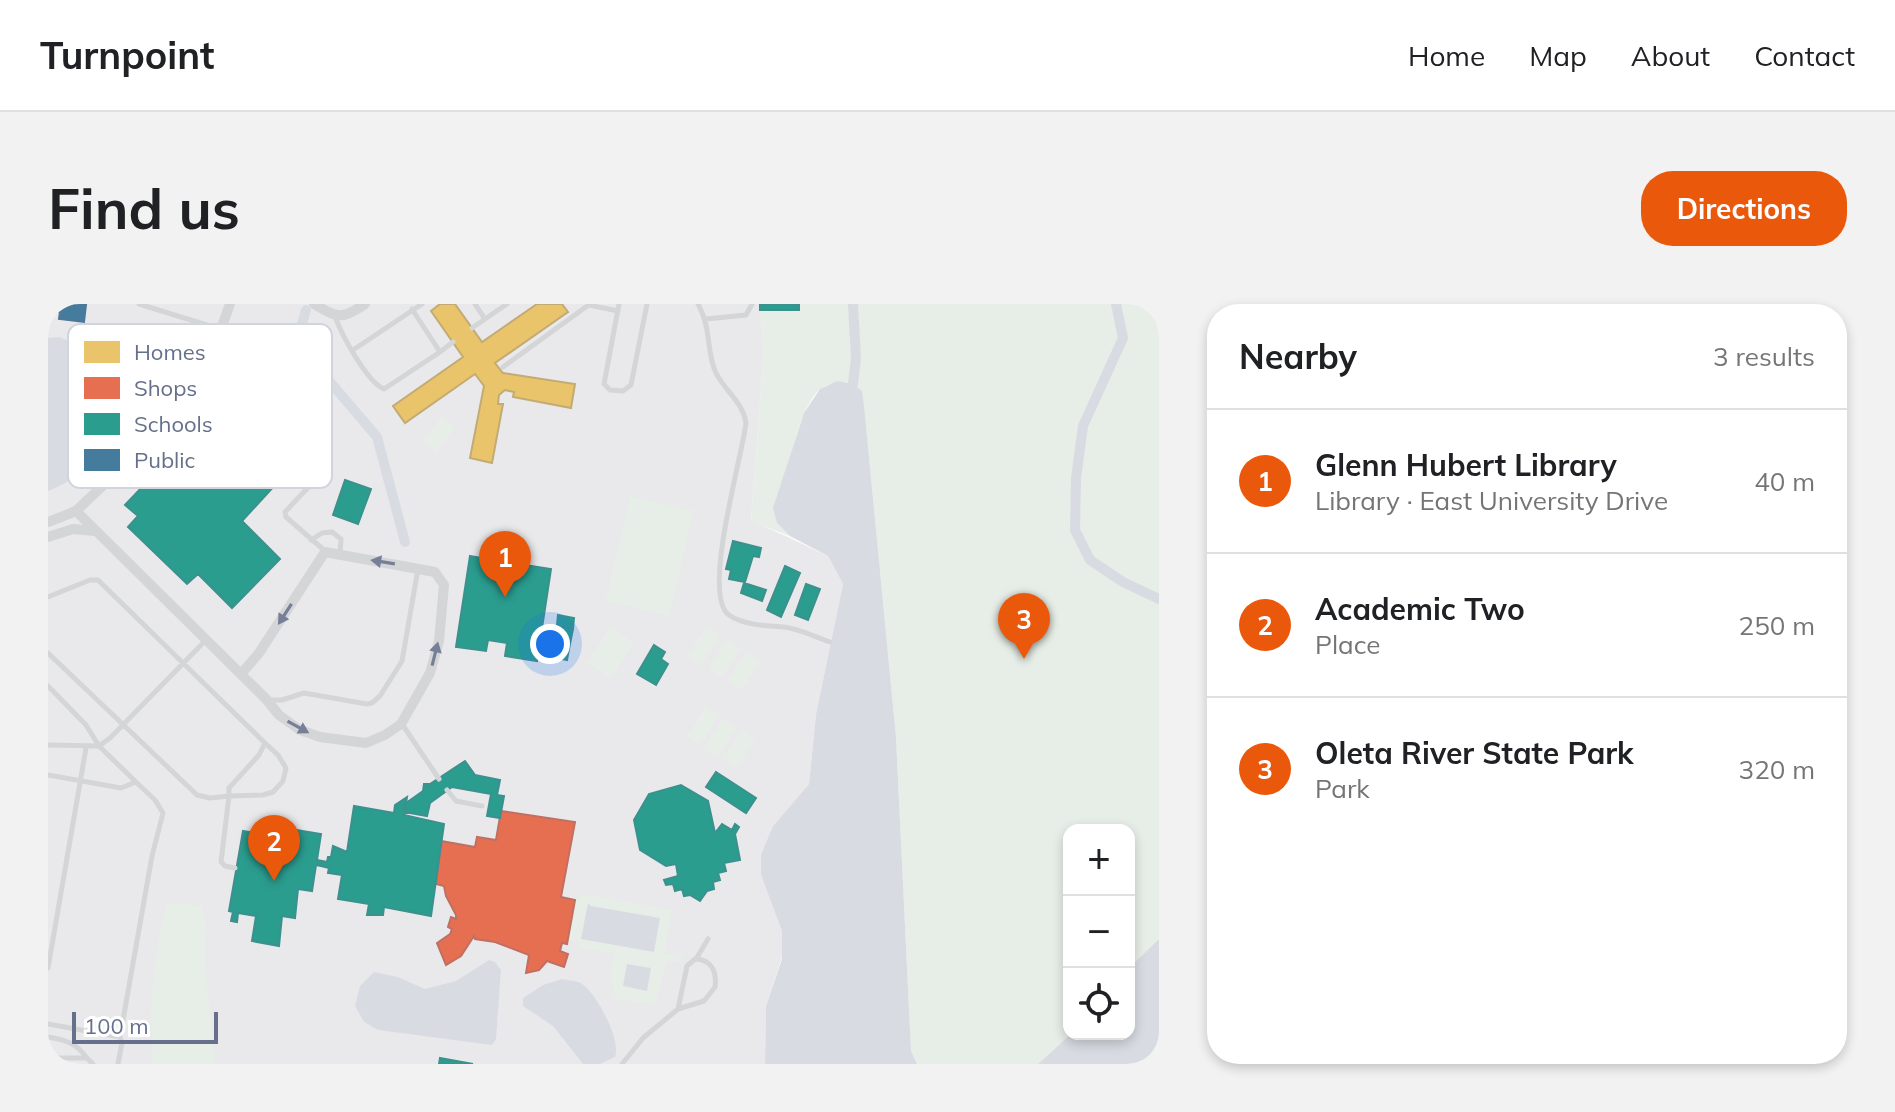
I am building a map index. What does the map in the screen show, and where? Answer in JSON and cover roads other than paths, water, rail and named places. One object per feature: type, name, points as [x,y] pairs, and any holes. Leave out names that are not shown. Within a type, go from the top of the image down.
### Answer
[{"type":"street","points":[[223,324],[230,304]]},
{"type":"street","points":[[314,304],[334,315],[348,316],[365,304]]},
{"type":"street","points":[[48,522],[76,511],[100,488]]},
{"type":"street","points":[[76,511],[279,715],[300,730],[336,741],[366,743],[401,724],[435,660],[444,585],[439,575],[418,568],[325,552],[250,666],[241,674]]},
{"type":"street","points":[[48,537],[73,529],[97,532]]},
{"type":"lane","points":[[139,304],[205,324]]},
{"type":"lane","points":[[353,350],[422,304]]},
{"type":"lane","points":[[475,304],[485,319]]},
{"type":"lane","points":[[472,328],[507,304]]},
{"type":"lane","points":[[503,367],[589,305],[619,308],[604,384],[610,390],[623,391],[631,385],[647,304]]},
{"type":"lane","points":[[698,304],[706,319],[716,372],[740,404],[746,423],[718,567],[720,602],[731,617],[771,628],[784,627],[830,642]]},
{"type":"lane","points":[[706,319],[746,315],[752,304]]},
{"type":"lane","points":[[412,309],[440,352]]},
{"type":"lane","points":[[334,315],[340,331],[377,386],[384,389],[453,342]]},
{"type":"lane","points":[[308,488],[285,512],[286,517],[325,552]]},
{"type":"lane","points":[[311,541],[322,533],[332,532],[341,539],[340,555]]},
{"type":"lane","points":[[266,699],[282,700],[304,693],[372,703],[380,696],[402,661],[418,568]]},
{"type":"lane","points":[[48,597],[90,580],[98,580],[278,755],[286,768],[283,781],[273,792],[263,795],[210,798],[197,795],[48,653]]},
{"type":"lane","points":[[48,745],[99,746],[206,640]]},
{"type":"lane","points":[[48,686],[86,725],[99,746],[155,800],[163,813],[152,856],[118,1064]]},
{"type":"lane","points":[[401,724],[439,779]]},
{"type":"lane","points":[[235,868],[225,866],[221,858],[229,788],[259,755],[265,743]]},
{"type":"lane","points":[[48,968],[86,748]]},
{"type":"lane","points":[[48,775],[121,788],[136,782]]},
{"type":"lane","points":[[447,790],[456,801],[482,806]]},
{"type":"lane","points":[[678,1009],[687,966],[708,939]]},
{"type":"lane","points":[[622,1064],[643,1038],[678,1009],[704,1001],[715,987],[713,968],[706,961],[695,959]]},
{"type":"lane","points":[[48,1024],[120,1037]]},
{"type":"lane","points":[[48,1037],[79,1047],[93,1064]]},
{"type":"lane","points":[[48,1058],[87,1058]]},
{"type":"waterway","points":[[853,304],[856,358],[853,384]]},
{"type":"waterway","points":[[1116,304],[1123,338],[1083,426],[1076,478],[1075,530],[1090,560],[1123,582],[1159,599]]},
{"type":"waterway","points":[[302,324],[306,310]]},
{"type":"waterway","points":[[332,384],[377,437],[405,542]]},
{"type":"place","name":"Glenn Hubert Library","points":[[505,597]]},
{"type":"place","name":"Oleta River State Park","points":[[1024,659]]},
{"type":"place","name":"Academic Two","points":[[274,881]]}]
